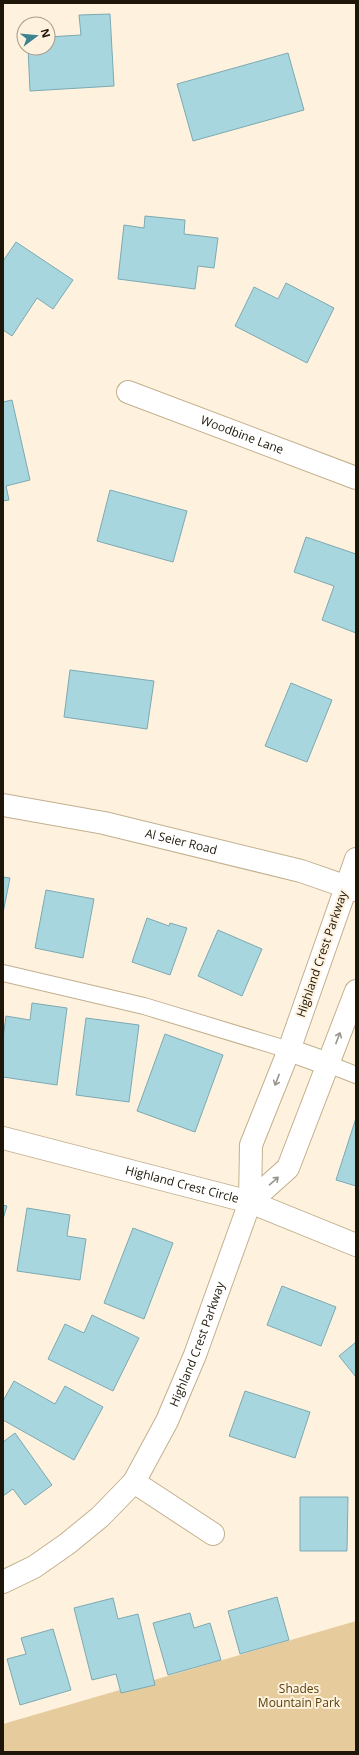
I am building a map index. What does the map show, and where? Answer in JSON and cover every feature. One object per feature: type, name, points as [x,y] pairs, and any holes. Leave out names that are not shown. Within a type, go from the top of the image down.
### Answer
[{"type":"street","name":"Woodbine Lane","points":[[128,392],[356,478]]},
{"type":"street","name":"Al Seier Road","points":[[3,806],[104,823],[301,871],[351,888]]},
{"type":"street","name":"Highland Crest Parkway","points":[[3,1582],[34,1567],[67,1544],[100,1517],[134,1482],[167,1421],[192,1362],[250,1202],[252,1145],[351,888],[356,859]]},
{"type":"street","name":"Highland Crest Parkway","points":[[250,1202],[288,1168],[356,991]]},
{"type":"street","points":[[289,1050],[328,1064]]},
{"type":"street","name":"Highland Crest Circle","points":[[3,1138],[250,1202],[356,1244]]},
{"type":"street","points":[[134,1482],[213,1534]]},
{"type":"lane","points":[[3,973],[144,1006],[289,1050]]},
{"type":"lane","points":[[328,1064],[356,1075]]},
{"type":"green space","name":"Shades Mountain Park","points":[[356,1621],[356,1752],[3,1752],[3,1724]]},
{"type":"building","points":[[110,14],[114,86],[30,91],[28,56],[56,56],[56,37],[81,35],[79,15]]},
{"type":"building","points":[[288,53],[304,110],[193,141],[177,84]]},
{"type":"building","points":[[145,216],[185,220],[184,234],[218,238],[214,268],[198,266],[195,289],[118,279],[124,225],[144,228]]},
{"type":"building","points":[[16,242],[73,280],[53,309],[37,298],[12,336],[3,330],[3,261]]},
{"type":"building","points":[[286,283],[334,308],[307,363],[235,326],[254,287],[278,299]]},
{"type":"building","points":[[12,400],[30,480],[6,486],[9,500],[3,501],[3,402]]},
{"type":"building","points":[[110,490],[187,511],[173,562],[97,541]]},
{"type":"building","points":[[306,537],[356,554],[356,633],[322,620],[334,586],[294,572]]},
{"type":"building","points":[[70,670],[154,681],[147,729],[64,717]]},
{"type":"building","points":[[291,683],[332,700],[307,762],[265,746]]},
{"type":"building","points":[[3,877],[10,878],[3,913]]},
{"type":"building","points":[[46,890],[94,899],[83,958],[35,948]]},
{"type":"building","points":[[147,918],[169,926],[170,923],[187,928],[170,975],[132,962]]},
{"type":"building","points":[[218,930],[262,949],[242,996],[198,976]]},
{"type":"building","points":[[32,1003],[67,1008],[57,1085],[3,1077],[3,1038],[6,1016],[30,1020]]},
{"type":"building","points":[[86,1018],[139,1025],[129,1102],[76,1095]]},
{"type":"building","points":[[165,1034],[223,1055],[195,1132],[137,1111]]},
{"type":"building","points":[[356,1118],[356,1186],[336,1180]]},
{"type":"building","points":[[3,1205],[7,1206],[3,1219]]},
{"type":"building","points":[[27,1208],[70,1215],[67,1236],[86,1239],[80,1280],[17,1271]]},
{"type":"building","points":[[133,1228],[173,1243],[144,1319],[104,1303]]},
{"type":"building","points":[[282,1286],[336,1307],[321,1346],[267,1325]]},
{"type":"building","points":[[92,1315],[139,1338],[113,1391],[48,1359],[65,1324],[84,1333]]},
{"type":"building","points":[[356,1342],[356,1377],[339,1356]]},
{"type":"building","points":[[14,1381],[55,1404],[65,1386],[103,1407],[74,1460],[3,1420],[3,1401]]},
{"type":"building","points":[[245,1391],[310,1412],[295,1458],[229,1436]]},
{"type":"building","points":[[15,1433],[52,1485],[25,1505],[13,1489],[3,1496],[3,1442]]},
{"type":"building","points":[[300,1497],[348,1497],[347,1551],[300,1551]]},
{"type":"building","points":[[277,1597],[289,1640],[240,1654],[228,1611]]},
{"type":"building","points":[[113,1598],[118,1619],[138,1614],[155,1685],[121,1693],[116,1674],[92,1680],[74,1608]]},
{"type":"building","points":[[190,1613],[194,1628],[210,1623],[221,1660],[168,1675],[153,1623]]},
{"type":"building","points":[[53,1629],[71,1690],[20,1705],[7,1659],[26,1654],[21,1638]]}]
